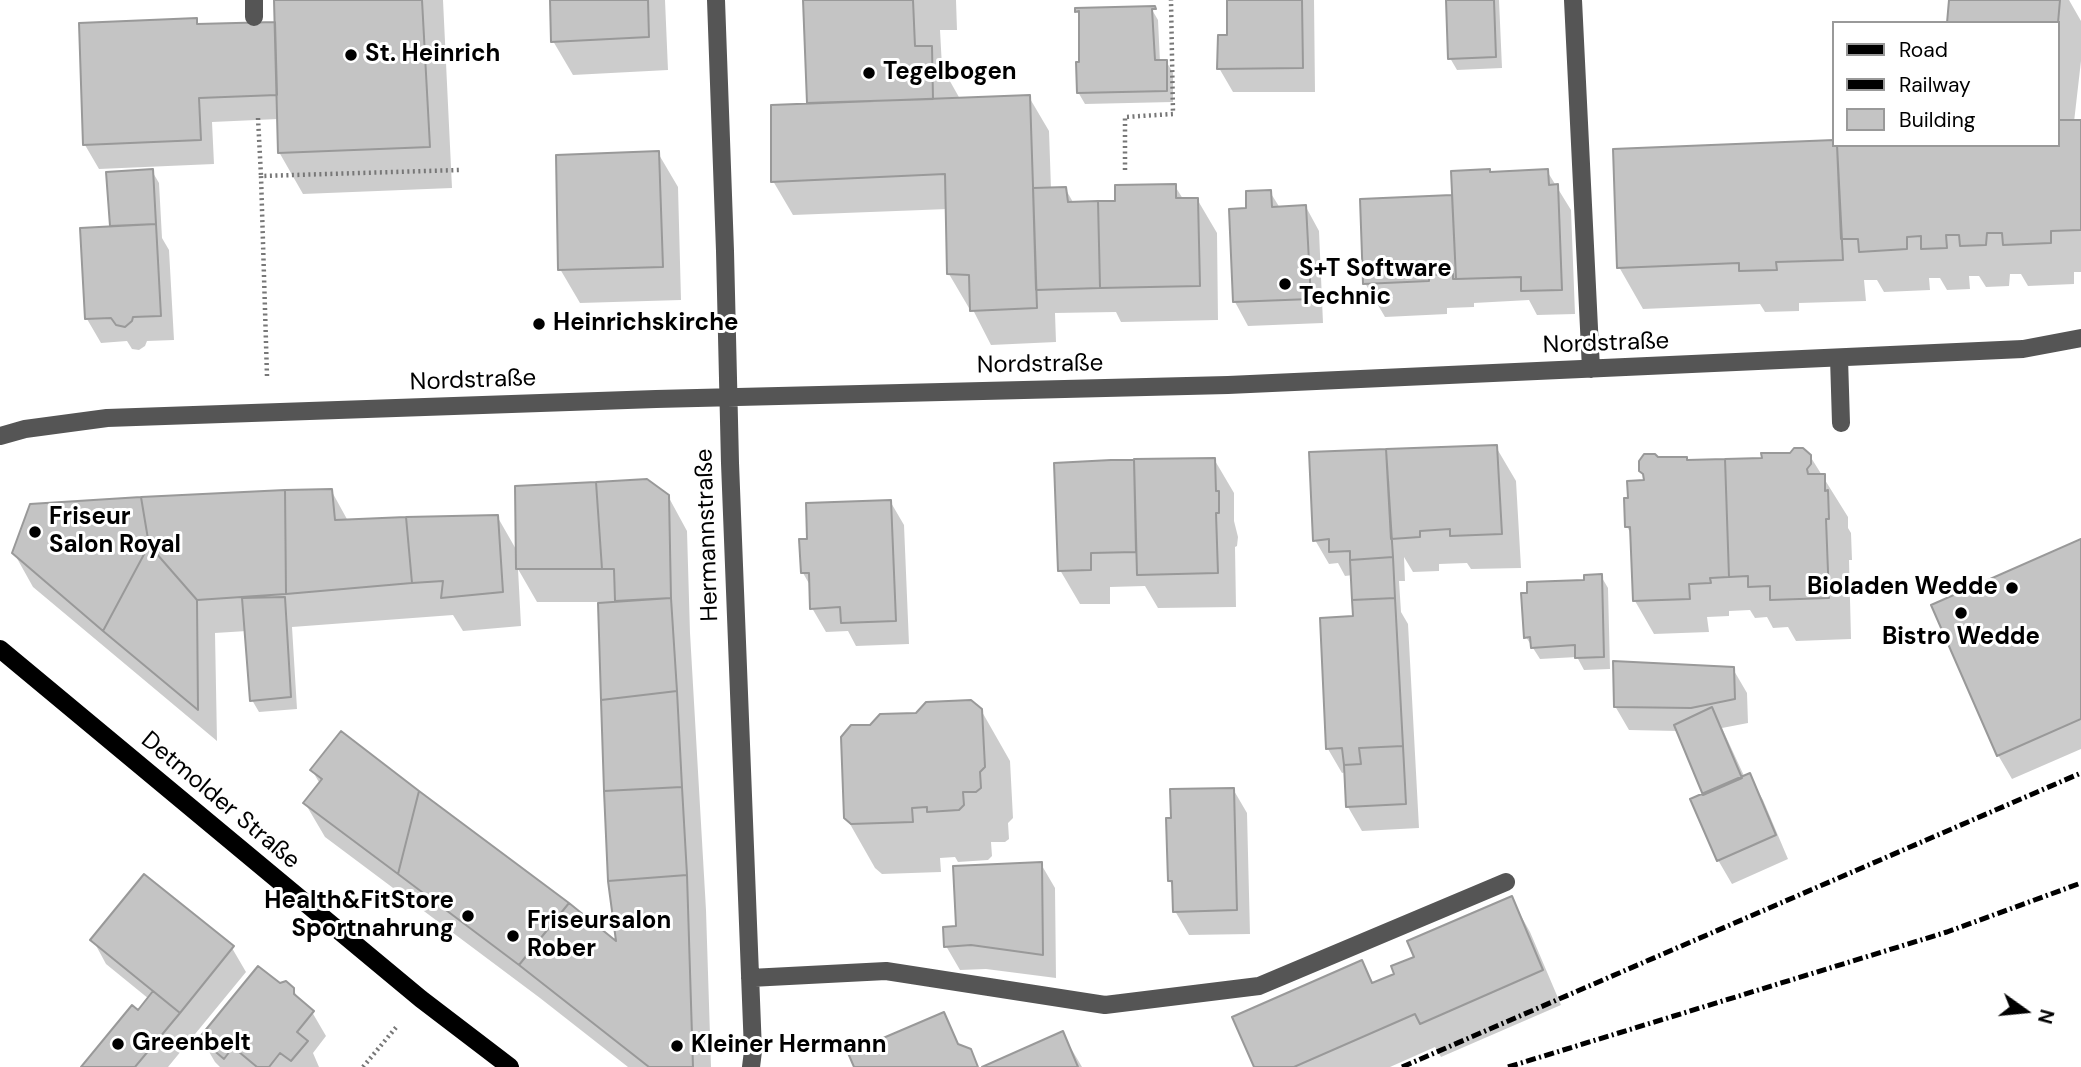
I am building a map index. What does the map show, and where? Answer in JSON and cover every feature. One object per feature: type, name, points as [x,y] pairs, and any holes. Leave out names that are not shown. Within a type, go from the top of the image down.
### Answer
[{"type":"main road","name":"Detmolder Straße","points":[[0,649],[421,999],[510,1067]]},
{"type":"street","name":"Hermannstraße","points":[[716,0],[753,1051],[751,1067]]},
{"type":"street","points":[[1573,0],[1591,369]]},
{"type":"street","name":"Nordstraße","points":[[0,436],[25,429],[107,418],[1228,385],[2024,349],[2081,338]]},
{"type":"street","points":[[1839,358],[1841,423]]},
{"type":"street","points":[[750,978],[886,971],[1105,1005],[1259,985],[1506,883]]},
{"type":"path","points":[[1125,170],[1125,117],[1173,114],[1171,0]]},
{"type":"path","points":[[258,118],[267,412]]},
{"type":"path","points":[[261,176],[460,170]]},
{"type":"path","points":[[363,1067],[421,999]]},
{"type":"building","name":"St. Heinrich","points":[[274,0],[422,0],[430,147],[278,153]]},
{"type":"building","points":[[550,0],[648,0],[649,37],[551,42]]},
{"type":"building","name":"Tegelbogen","points":[[803,0],[913,0],[915,46],[932,46],[933,99],[807,103]]},
{"type":"building","points":[[1227,0],[1302,0],[1303,68],[1217,69],[1218,35],[1227,35]]},
{"type":"building","points":[[1446,0],[1494,0],[1496,57],[1448,59]]},
{"type":"building","points":[[1949,0],[2060,0],[2058,21],[1947,21]]},
{"type":"building","points":[[1155,6],[1156,9],[1152,9],[1155,60],[1167,60],[1167,91],[1077,93],[1079,11],[1075,12],[1075,8]]},
{"type":"building","points":[[197,18],[197,24],[275,22],[277,95],[199,98],[201,140],[83,145],[79,23]]},
{"type":"building","points":[[1030,95],[1037,308],[970,311],[969,275],[947,274],[945,174],[771,182],[771,105]]},
{"type":"building","points":[[2060,120],[2081,120],[2081,230],[2051,231],[2051,243],[2003,245],[2002,233],[1987,233],[1986,245],[1960,246],[1959,235],[1946,235],[1947,248],[1921,249],[1921,236],[1907,237],[1907,249],[1859,252],[1858,239],[1841,239],[1837,147],[2060,147]]},
{"type":"building","points":[[1832,140],[1832,147],[1837,147],[1843,260],[1776,262],[1777,270],[1739,271],[1739,263],[1617,268],[1613,149]]},
{"type":"building","points":[[659,151],[663,267],[558,270],[556,155]]},
{"type":"building","points":[[153,169],[156,224],[110,226],[106,172]]},
{"type":"building","points":[[1490,169],[1490,172],[1548,169],[1549,185],[1558,184],[1562,290],[1521,291],[1521,277],[1456,279],[1451,171]]},
{"type":"building","points":[[1176,184],[1176,198],[1198,198],[1200,286],[1100,288],[1098,201],[1115,201],[1115,185]]},
{"type":"building","points":[[1066,187],[1068,202],[1098,201],[1100,288],[1036,290],[1033,188]]},
{"type":"building","points":[[1271,190],[1272,207],[1306,205],[1311,299],[1233,302],[1229,209],[1246,208],[1246,191]]},
{"type":"building","points":[[1452,195],[1456,279],[1453,279],[1453,274],[1429,275],[1429,281],[1363,284],[1360,199]]},
{"type":"building","points":[[156,224],[161,316],[133,317],[125,327],[116,325],[111,318],[85,319],[80,228]]},
{"type":"building","points":[[1497,445],[1502,534],[1450,536],[1450,529],[1420,531],[1420,537],[1391,539],[1386,449]]},
{"type":"building","points":[[1794,448],[1803,448],[1811,455],[1808,474],[1825,474],[1829,519],[1826,519],[1829,598],[1770,600],[1770,586],[1748,587],[1748,576],[1729,577],[1725,459],[1762,458],[1761,453],[1790,453]]},
{"type":"building","points":[[1386,449],[1393,557],[1350,560],[1350,551],[1329,552],[1329,539],[1313,541],[1309,452]]},
{"type":"building","points":[[1644,454],[1687,457],[1687,460],[1725,459],[1729,577],[1710,578],[1711,583],[1689,584],[1690,599],[1633,601],[1630,527],[1625,527],[1624,498],[1628,498],[1627,481],[1644,480],[1639,471],[1639,461]]},
{"type":"building","points":[[1215,458],[1216,491],[1219,491],[1219,513],[1216,513],[1218,573],[1137,575],[1134,459]]},
{"type":"building","points":[[1134,460],[1136,552],[1091,553],[1091,570],[1058,571],[1054,463]]},
{"type":"building","points":[[647,479],[669,495],[671,598],[615,601],[614,569],[602,569],[596,482]]},
{"type":"building","points":[[596,482],[602,569],[516,569],[515,486]]},
{"type":"building","points":[[332,489],[335,520],[406,517],[412,583],[286,594],[285,490]]},
{"type":"building","points":[[285,490],[286,594],[197,600],[149,545],[141,497]]},
{"type":"building","points":[[141,497],[149,545],[103,631],[12,553],[30,504]]},
{"type":"building","points":[[891,500],[896,621],[841,623],[840,607],[810,609],[809,573],[801,573],[799,539],[807,539],[806,503]]},
{"type":"building","points":[[498,515],[503,592],[441,598],[443,581],[412,583],[406,517]]},
{"type":"building","points":[[2081,539],[2081,719],[1997,756],[1931,605]]},
{"type":"building","points":[[149,545],[197,600],[198,710],[103,631]]},
{"type":"building","points":[[1393,557],[1395,598],[1352,600],[1350,560]]},
{"type":"building","points":[[1602,574],[1604,657],[1575,658],[1575,645],[1531,648],[1530,637],[1524,638],[1521,593],[1527,593],[1527,582],[1584,580],[1584,575]]},
{"type":"building","points":[[285,597],[291,697],[250,701],[242,598]]},
{"type":"building","points":[[671,598],[677,691],[601,700],[598,603]]},
{"type":"building","points":[[1395,598],[1403,746],[1359,748],[1361,764],[1344,765],[1342,748],[1326,749],[1320,618],[1353,616],[1352,600]]},
{"type":"building","points":[[1613,661],[1734,667],[1735,699],[1691,708],[1614,707]]},
{"type":"building","points":[[677,691],[682,787],[604,791],[601,700]]},
{"type":"building","points":[[971,700],[982,709],[985,767],[980,772],[981,788],[976,792],[963,792],[964,805],[959,810],[927,812],[927,807],[912,808],[913,822],[851,824],[844,818],[841,737],[851,725],[870,725],[880,714],[916,713],[926,702]]},
{"type":"building","points":[[1712,707],[1742,778],[1703,795],[1674,725]]},
{"type":"building","points":[[341,731],[419,791],[398,874],[303,803],[322,779],[310,770]]},
{"type":"building","points":[[1403,746],[1406,804],[1346,807],[1344,765],[1361,764],[1359,748]]},
{"type":"building","points":[[1750,773],[1776,835],[1717,861],[1690,799]]},
{"type":"building","points":[[682,787],[687,875],[608,881],[604,791]]},
{"type":"building","points":[[1234,788],[1237,910],[1173,912],[1172,881],[1168,881],[1166,818],[1171,818],[1170,789]]},
{"type":"building","points":[[419,791],[569,903],[519,965],[398,874]]},
{"type":"building","points":[[1042,862],[1043,955],[971,945],[944,947],[943,927],[956,926],[953,866]]},
{"type":"building","points":[[144,874],[234,946],[180,1013],[90,940]]},
{"type":"building","points":[[687,875],[693,1067],[649,1067],[519,965],[569,903],[616,941],[608,881]]},
{"type":"building","points":[[1512,896],[1543,970],[1420,1024],[1415,1014],[1294,1067],[1254,1067],[1232,1017],[1362,960],[1372,983],[1394,974],[1391,966],[1414,957],[1407,941]]},
{"type":"building","points":[[258,966],[280,983],[286,981],[294,988],[294,994],[314,1011],[297,1032],[308,1041],[291,1061],[280,1053],[269,1067],[257,1067],[233,1047],[224,1059],[199,1038]]},
{"type":"building","points":[[153,991],[180,1013],[135,1067],[81,1067],[132,1005],[138,1010]]},
{"type":"building","points":[[944,1012],[958,1044],[971,1049],[978,1067],[854,1067],[848,1053]]},
{"type":"building","points":[[1063,1031],[1078,1067],[982,1067]]},
{"type":"railway","points":[[1402,1067],[2081,773]]},
{"type":"railway","points":[[1508,1067],[1947,932],[2081,883]]},
{"type":"place","name":"St. Heinrich","points":[[351,55]]},
{"type":"place","name":"Tegelbogen","points":[[869,73]]},
{"type":"place","name":"S+T Software Technic","points":[[1285,284]]},
{"type":"place","name":"Heinrichskirche","points":[[539,324]]},
{"type":"place","name":"Friseur Salon Royal","points":[[35,532]]},
{"type":"place","name":"Bioladen Wedde","points":[[2012,588]]},
{"type":"place","name":"Bistro Wedde","points":[[1961,613]]},
{"type":"place","name":"Health&FitStore Sportnahrung","points":[[468,916]]},
{"type":"place","name":"Friseursalon Rober","points":[[513,936]]},
{"type":"place","name":"Greenbelt","points":[[118,1044]]},
{"type":"place","name":"Kleiner Hermann","points":[[677,1046]]}]
